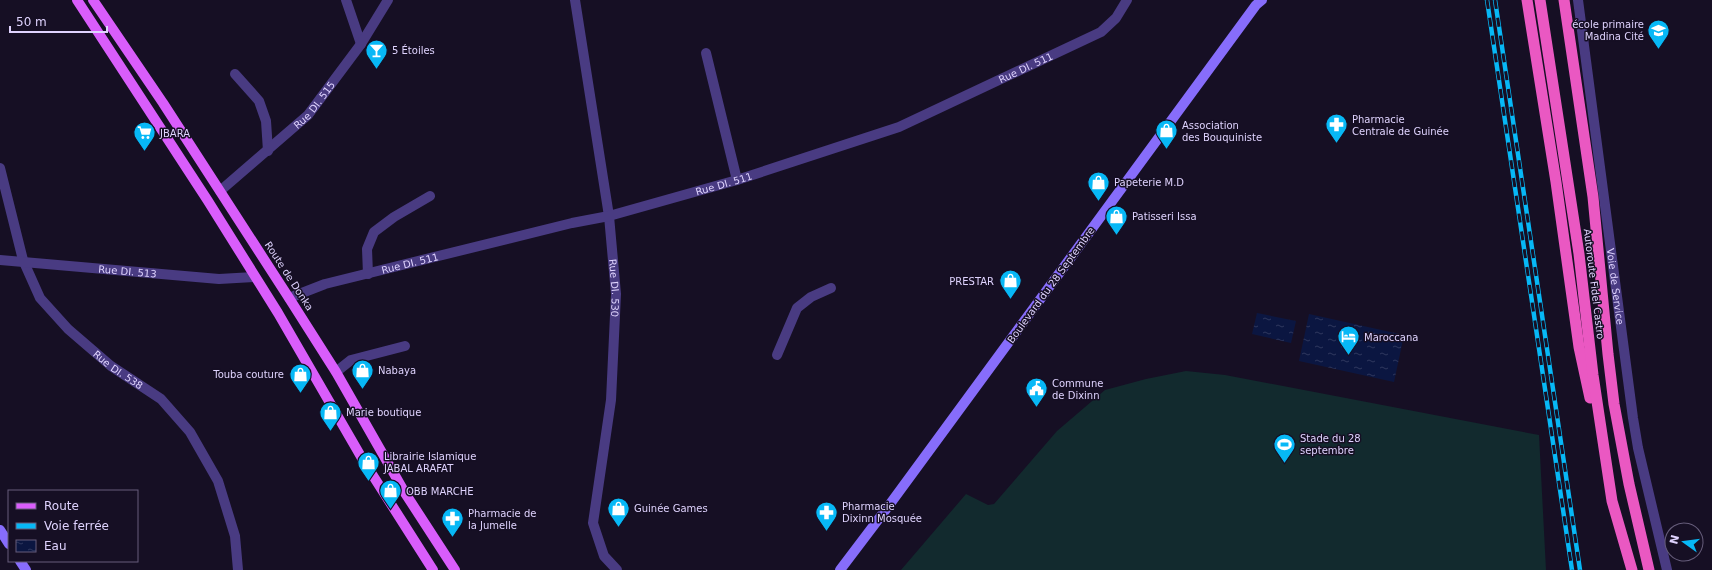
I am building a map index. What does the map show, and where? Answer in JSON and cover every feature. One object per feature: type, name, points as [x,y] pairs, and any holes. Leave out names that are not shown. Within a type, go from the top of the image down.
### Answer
[{"type":"highway","points":[[1527,0],[1556,182],[1579,347],[1612,501]]},
{"type":"highway","name":"Autoroute Fidel Castro","points":[[1540,0],[1579,254],[1593,375],[1612,501],[1632,570]]},
{"type":"highway","name":"Autoroute Fidel Castro","points":[[1564,0],[1593,197],[1614,404],[1629,484],[1648,570]]},
{"type":"main road","points":[[77,0],[208,201],[254,277],[278,313],[363,460],[433,570]]},
{"type":"main road","name":"Route de Donka","points":[[93,0],[220,191],[336,372],[405,493],[455,570]]},
{"type":"main road","name":"Boulevard du 28 Septembre","points":[[840,570],[894,499],[1256,2]]},
{"type":"main road","points":[[0,530],[8,542]]},
{"type":"street","points":[[346,0],[361,44]]},
{"type":"street","name":"Rue DI. 515","points":[[220,191],[308,115],[361,44],[388,0]]},
{"type":"street","name":"Rue DI. 530","points":[[575,0],[609,216],[616,294],[611,400],[593,523],[604,556],[617,570]]},
{"type":"street","name":"Rue DI. 511","points":[[289,298],[325,284],[572,223],[609,216],[737,180],[899,127],[1101,32],[1116,18],[1128,0]]},
{"type":"street","name":"Voie de Service","points":[[1578,0],[1633,418],[1638,448],[1667,570]]},
{"type":"street","points":[[706,53],[737,180]]},
{"type":"street","points":[[235,74],[260,101],[266,121],[268,151]]},
{"type":"street","name":"Rue DI. 538","points":[[0,168],[23,260],[40,298],[68,330],[111,366],[161,399],[190,432],[218,481],[235,536],[238,570]]},
{"type":"street","points":[[368,274],[366,249],[374,232],[394,217],[430,196]]},
{"type":"street","name":"Rue DI. 513","points":[[0,260],[23,260],[219,279],[254,277]]},
{"type":"street","points":[[777,355],[797,308],[811,297],[831,288]]},
{"type":"street","points":[[336,372],[351,360],[405,346]]},
{"type":"green space","name":"Stade du 28 septembre","points":[[1186,371],[1225,375],[1539,435],[1546,570],[901,570],[966,494],[988,505],[994,504],[1057,431],[1105,390],[1146,379]]},
{"type":"water","points":[[1257,313],[1296,321],[1291,343],[1252,334]]},
{"type":"water","points":[[1309,314],[1404,335],[1394,382],[1299,361]]},
{"type":"railway","points":[[1487,0],[1572,570]]},
{"type":"railway","points":[[1495,0],[1580,570]]},
{"type":"place","name":"école primaire Madina Cité","points":[[1659,50]]},
{"type":"place","name":"5 Étoiles","points":[[376,70]]},
{"type":"place","name":"Pharmacie Centrale de Guinée","points":[[1336,144]]},
{"type":"place","name":"Association des Bouquiniste","points":[[1167,150]]},
{"type":"place","name":"JBARA","points":[[145,152]]},
{"type":"place","name":"Papeterie M.D","points":[[1098,202]]},
{"type":"place","name":"Patisseri Issa","points":[[1117,236]]},
{"type":"place","name":"PRESTAR","points":[[1010,300]]},
{"type":"place","name":"Maroccana","points":[[1349,356]]},
{"type":"place","name":"Nabaya","points":[[363,390]]},
{"type":"place","name":"Touba couture","points":[[300,394]]},
{"type":"place","name":"Commune de Dixinn","points":[[1036,408]]},
{"type":"place","name":"Marie boutique","points":[[331,432]]},
{"type":"place","name":"Stade du 28 septembre","points":[[1284,464]]},
{"type":"place","name":"Librairie Islamique JABAL ARAFAT","points":[[368,482]]},
{"type":"place","name":"OBB MARCHE","points":[[390,510]]},
{"type":"place","name":"Guinée Games","points":[[619,528]]},
{"type":"place","name":"Pharmacie Dixinn Mosquée","points":[[827,532]]},
{"type":"place","name":"Pharmacie de la Jumelle","points":[[452,538]]}]
